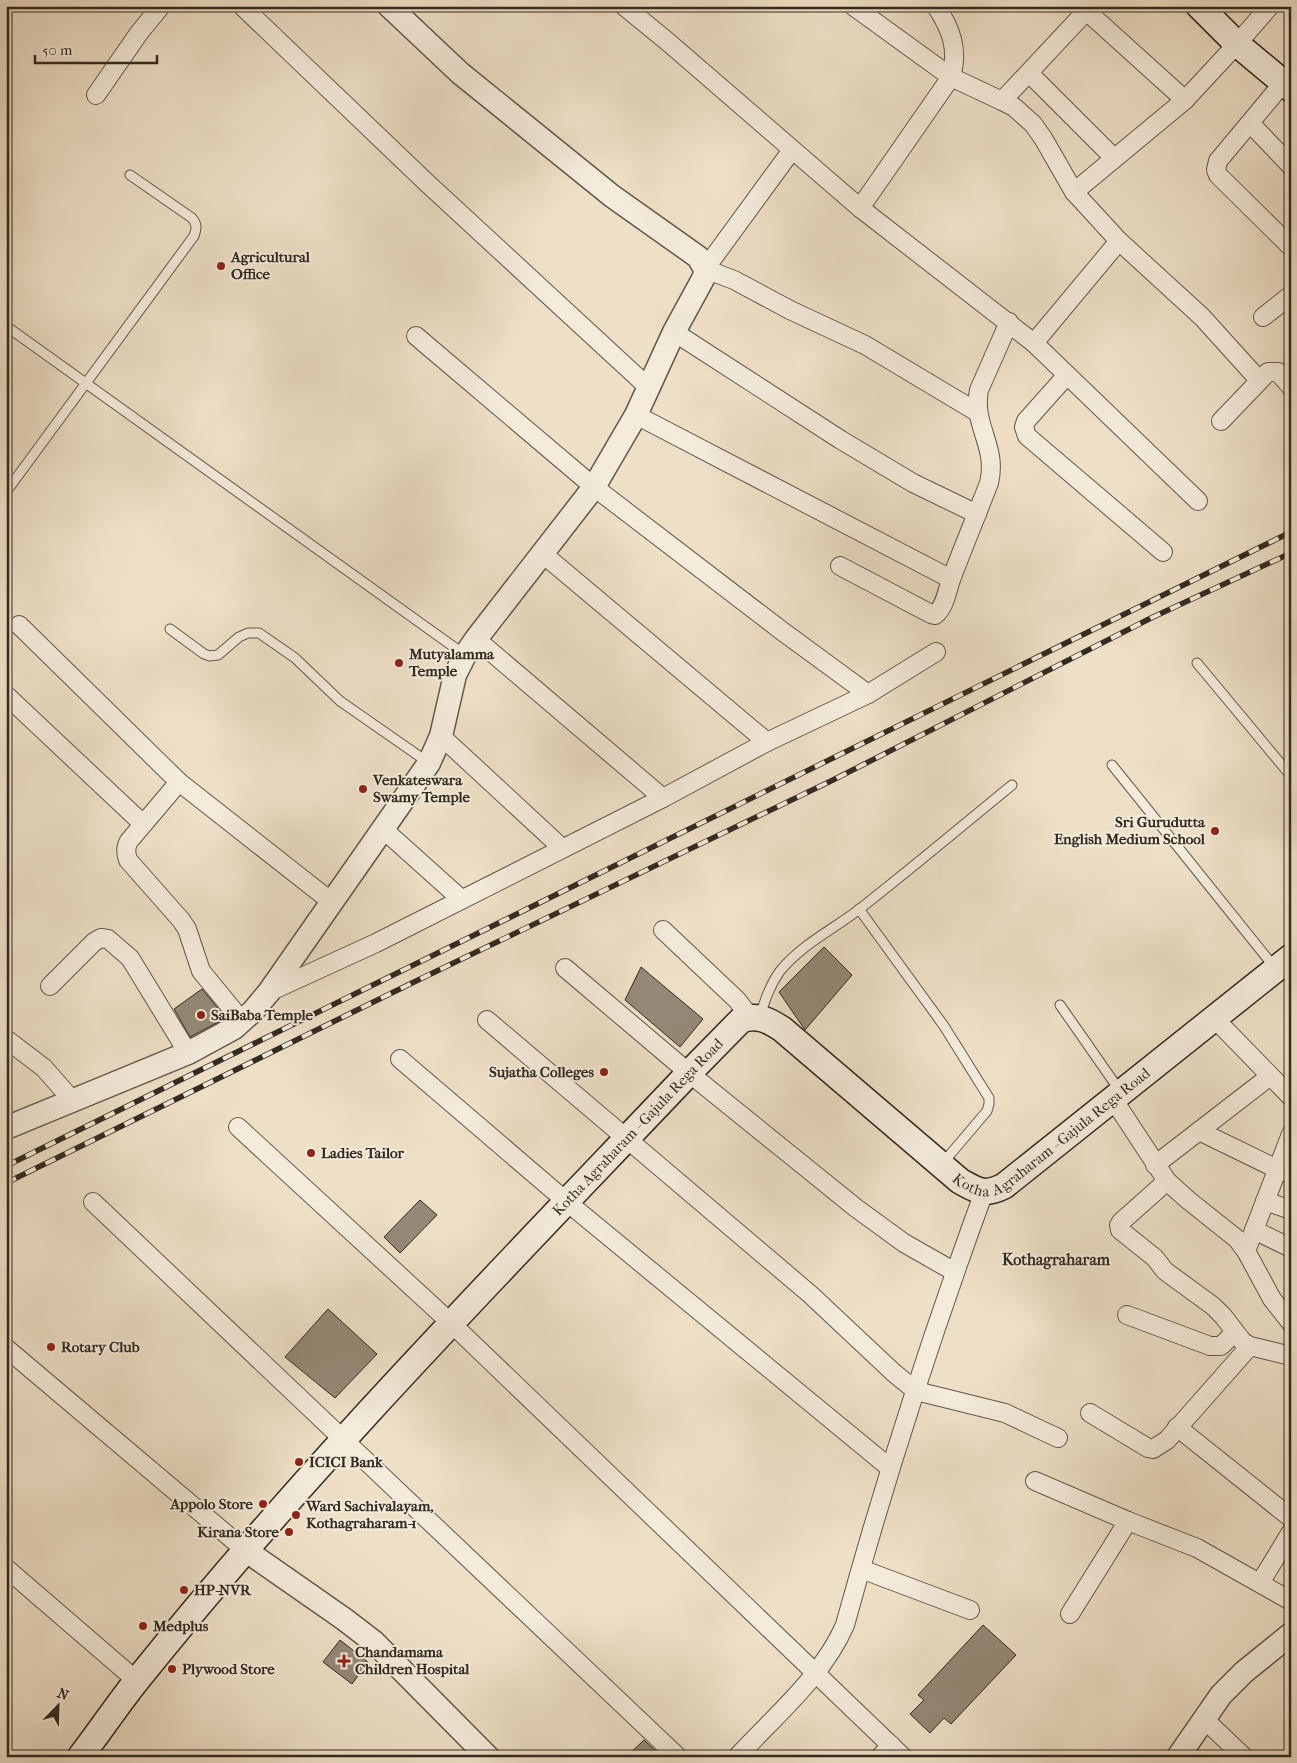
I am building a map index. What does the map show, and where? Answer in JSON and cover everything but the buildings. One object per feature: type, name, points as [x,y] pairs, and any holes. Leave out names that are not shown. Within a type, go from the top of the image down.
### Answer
[{"type":"main road","points":[[1199,6],[1237,44],[1287,86]]},
{"type":"main road","name":"Kotha Agraharam - Gajula Rega Road","points":[[80,1757],[137,1681],[245,1550],[342,1439],[689,1072],[741,1020],[755,1017],[782,1029],[960,1181],[984,1192],[993,1192],[1004,1186],[1287,960]]},
{"type":"street","points":[[96,95],[139,33],[161,6]]},
{"type":"street","points":[[242,6],[427,183],[648,387]]},
{"type":"street","points":[[389,6],[460,74],[612,196],[698,257],[705,270],[734,280],[790,310],[865,345],[977,412]]},
{"type":"street","points":[[624,6],[860,208],[1034,343],[1198,501]]},
{"type":"street","points":[[854,6],[951,76],[1014,107],[1033,124],[1074,192],[1119,242],[1202,317],[1259,380]]},
{"type":"street","points":[[860,208],[951,76],[954,68],[954,41],[944,18],[936,6]]},
{"type":"street","points":[[1074,192],[1185,100],[1270,6]]},
{"type":"street","points":[[1002,100],[1030,73],[1087,8],[1185,100]]},
{"type":"street","points":[[1030,73],[1114,158]]},
{"type":"street","points":[[1287,86],[1250,123],[1218,161],[1216,170],[1218,175],[1291,248]]},
{"type":"street","points":[[1250,123],[1291,166]]},
{"type":"street","points":[[6,1128],[188,1053],[234,1028],[269,992],[333,903],[428,763],[441,736],[455,675],[471,647],[594,487],[636,415],[674,332],[700,285],[705,270],[792,150]]},
{"type":"street","points":[[1034,343],[1119,242]]},
{"type":"street","points":[[1263,317],[1291,295]]},
{"type":"street","points":[[840,566],[931,614],[935,615],[942,606],[992,470],[990,454],[977,412],[979,390],[1009,322]]},
{"type":"street","points":[[674,332],[881,464],[913,483],[977,514]]},
{"type":"street","points":[[416,336],[594,487],[782,631],[868,694]]},
{"type":"street","points":[[1221,421],[1268,372],[1278,372],[1291,387]]},
{"type":"street","points":[[1067,375],[1026,421],[1024,427],[1027,436],[1163,552]]},
{"type":"street","points":[[636,415],[951,579]]},
{"type":"street","points":[[543,554],[767,742]]},
{"type":"street","points":[[19,625],[179,782],[333,903]]},
{"type":"street","points":[[471,647],[663,798]]},
{"type":"street","points":[[269,992],[376,943],[663,798],[767,742],[868,694],[936,652]]},
{"type":"street","points":[[6,695],[143,824]]},
{"type":"street","points":[[441,736],[562,848]]},
{"type":"street","points":[[179,782],[143,824],[126,847],[126,853],[128,860],[187,929],[201,971],[242,1021]]},
{"type":"street","points":[[383,830],[461,899]]},
{"type":"street","points":[[663,930],[755,1017]]},
{"type":"street","points":[[50,986],[94,942],[101,938],[108,939],[130,958],[188,1053]]},
{"type":"street","points":[[565,968],[856,1208],[904,1243],[955,1272]]},
{"type":"street","points":[[1214,1018],[1269,1077],[1291,1097]]},
{"type":"street","points":[[487,1020],[811,1295],[894,1373],[916,1391],[1005,1413],[1058,1438]]},
{"type":"street","points":[[6,1039],[44,1068],[72,1100]]},
{"type":"street","points":[[400,1059],[567,1202],[890,1468]]},
{"type":"street","points":[[1155,1165],[1269,1077]]},
{"type":"street","points":[[1117,1096],[1155,1165],[1167,1181],[1237,1240],[1246,1251],[1272,1298],[1291,1323]]},
{"type":"street","points":[[238,1127],[452,1324],[816,1673],[891,1753]]},
{"type":"street","points":[[1199,1131],[1284,1171]]},
{"type":"street","points":[[1246,1251],[1265,1201],[1284,1171],[1291,1134]]},
{"type":"street","points":[[1167,1181],[1121,1222],[1119,1225],[1120,1230],[1155,1258],[1165,1271],[1213,1306],[1223,1316],[1242,1342],[1250,1346],[1291,1356]]},
{"type":"street","points":[[737,1757],[816,1673],[837,1644],[845,1625],[890,1468],[955,1272],[984,1192]]},
{"type":"street","points":[[1265,1201],[1291,1210]]},
{"type":"street","points":[[93,1202],[678,1757]]},
{"type":"street","points":[[1254,1230],[1291,1248]]},
{"type":"street","points":[[1128,1315],[1210,1346],[1221,1346],[1235,1332]]},
{"type":"street","points":[[1090,1413],[1148,1448],[1154,1449],[1167,1440],[1250,1346]]},
{"type":"street","points":[[6,1348],[245,1550],[374,1642],[488,1757]]},
{"type":"street","points":[[1177,1427],[1291,1518]]},
{"type":"street","points":[[1035,1481],[1197,1548],[1291,1601]]},
{"type":"street","points":[[1070,1614],[1128,1521]]},
{"type":"street","points":[[1260,1583],[1291,1532]]},
{"type":"street","points":[[6,1568],[137,1681]]},
{"type":"street","points":[[861,1569],[970,1610]]},
{"type":"street","points":[[1178,1757],[1203,1718],[1221,1695],[1244,1672],[1291,1634]]},
{"type":"street","points":[[1203,1718],[1244,1757]]},
{"type":"lane","points":[[6,492],[85,382],[187,246],[197,228],[192,218],[130,175]]},
{"type":"lane","points":[[6,326],[471,647]]},
{"type":"lane","points":[[170,629],[204,654],[210,656],[218,655],[239,637],[248,633],[259,633],[295,658],[340,701],[428,763]]},
{"type":"lane","points":[[1197,663],[1291,776]]},
{"type":"lane","points":[[1112,765],[1287,960]]},
{"type":"lane","points":[[755,1017],[781,970],[810,942],[859,909],[1012,786]]},
{"type":"lane","points":[[859,909],[944,1026],[990,1098],[990,1104],[986,1111],[941,1166]]},
{"type":"lane","points":[[1060,1005],[1117,1096]]},
{"type":"railway","points":[[6,1166],[1291,532]]},
{"type":"railway","points":[[6,1183],[414,982],[833,780],[1151,618],[1291,553]]},
{"type":"place","name":"Agricultural Office","points":[[221,266]]},
{"type":"place","name":"Mutyalamma Temple","points":[[399,663]]},
{"type":"place","name":"Venkateswara Swamy Temple","points":[[363,789]]},
{"type":"place","name":"Sri Gurudutta English Medium School","points":[[1215,831]]},
{"type":"place","name":"SaiBaba Temple","points":[[201,1015]]},
{"type":"place","name":"Sujatha Colleges","points":[[604,1072]]},
{"type":"place","name":"Ladies Tailor","points":[[311,1153]]},
{"type":"place","name":"Rotary Club","points":[[51,1347]]},
{"type":"place","name":"ICICI Bank","points":[[299,1462]]},
{"type":"place","name":"Appolo Store","points":[[263,1504]]},
{"type":"place","name":"Ward Sachivalayam, Kothagraharam-1","points":[[296,1515]]},
{"type":"place","name":"Kirana Store","points":[[289,1532]]},
{"type":"place","name":"HP-NVR","points":[[184,1590]]},
{"type":"place","name":"Medplus","points":[[143,1626]]},
{"type":"place","name":"Chandamama Children Hospital","points":[[344,1661]]},
{"type":"place","name":"Plywood Store","points":[[172,1669]]},
{"type":"district","name":"Kothagraharam","points":[[1056,1259]]}]
